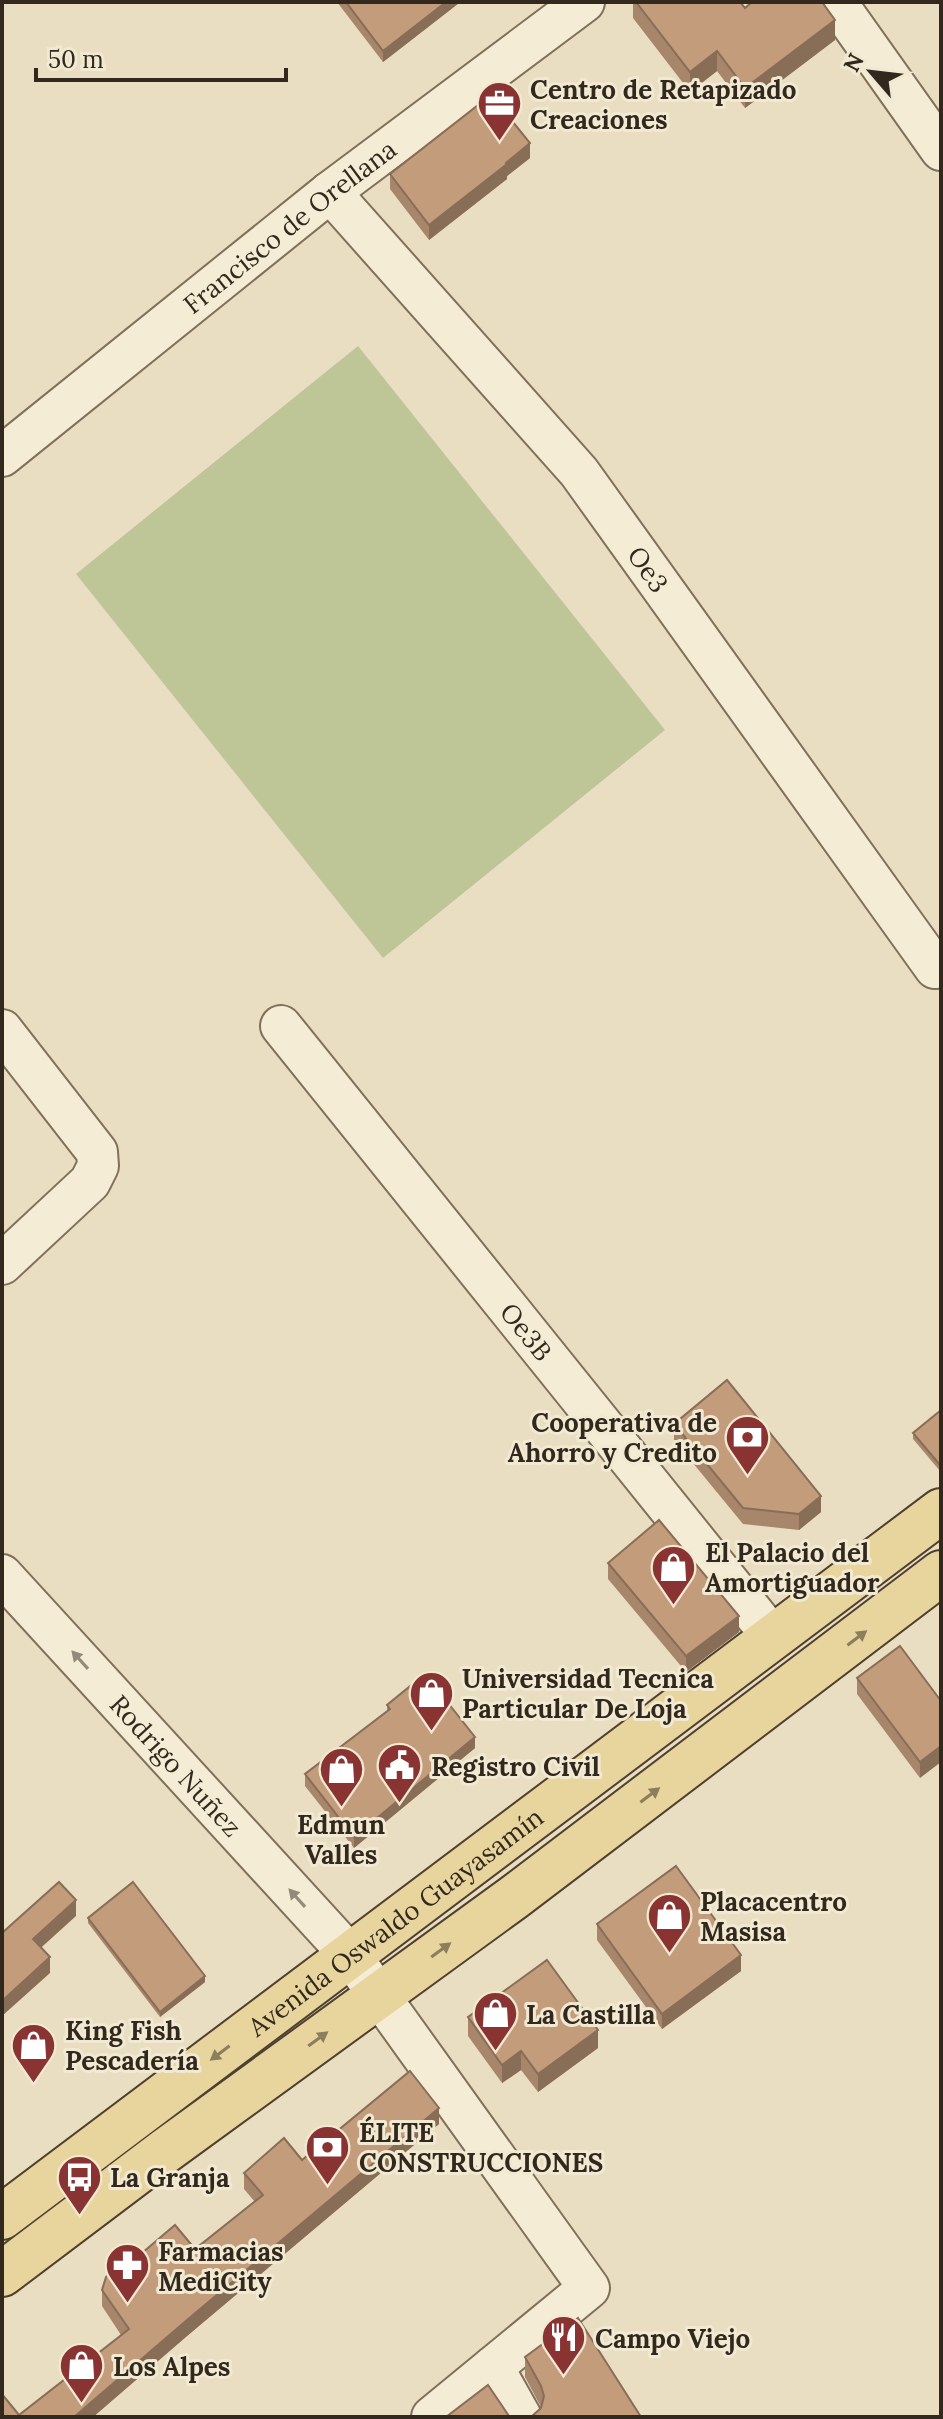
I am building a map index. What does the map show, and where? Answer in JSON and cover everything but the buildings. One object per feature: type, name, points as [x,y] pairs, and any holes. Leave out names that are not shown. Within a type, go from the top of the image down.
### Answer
[{"type":"main road","name":"Avenida Oswaldo Guayasamín","points":[[2,2217],[941,1511]]},
{"type":"main road","name":"Avenida Oswaldo Guayasamín","points":[[2,2274],[586,1843],[941,1573]]},
{"type":"street","name":"Francisco de Orellana","points":[[2,456],[330,192],[584,2]]},
{"type":"street","points":[[836,2],[941,150]]},
{"type":"street","name":"Oe3","points":[[330,192],[579,472],[935,968]]},
{"type":"street","name":"Oe3B","points":[[281,1026],[772,1636]]},
{"type":"street","points":[[2,1030],[97,1152],[98,1166],[90,1182],[2,1264]]},
{"type":"street","name":"Rodrigo Nuñez","points":[[2,1575],[350,1955],[589,2288],[493,2367]]},
{"type":"street","points":[[432,2417],[493,2367],[521,2417]]},
{"type":"green space","points":[[358,346],[665,730],[383,958],[76,574]]},
{"type":"place","name":"Centro de Retapizado Creaciones","points":[[499,143]]},
{"type":"place","name":"Cooperativa de Ahorro y Credito","points":[[748,1476]]},
{"type":"place","name":"El Palacio del Amortiguador","points":[[674,1606]]},
{"type":"place","name":"Universidad Tecnica Particular De Loja","points":[[431,1732]]},
{"type":"place","name":"Registro Civil","points":[[400,1805]]},
{"type":"place","name":"Edmun Valles","points":[[341,1808]]},
{"type":"place","name":"Placacentro Masisa","points":[[669,1955]]},
{"type":"place","name":"La Castilla","points":[[495,2053]]},
{"type":"place","name":"King Fish Pescadería","points":[[34,2084]]},
{"type":"place","name":"ÉLITE CONSTRUCCIONES","points":[[328,2186]]},
{"type":"place","name":"La Granja","points":[[79,2216]]},
{"type":"place","name":"Farmacias MediCity","points":[[127,2305]]},
{"type":"place","name":"Campo Viejo","points":[[564,2377]]},
{"type":"place","name":"Los Alpes","points":[[82,2405]]}]
